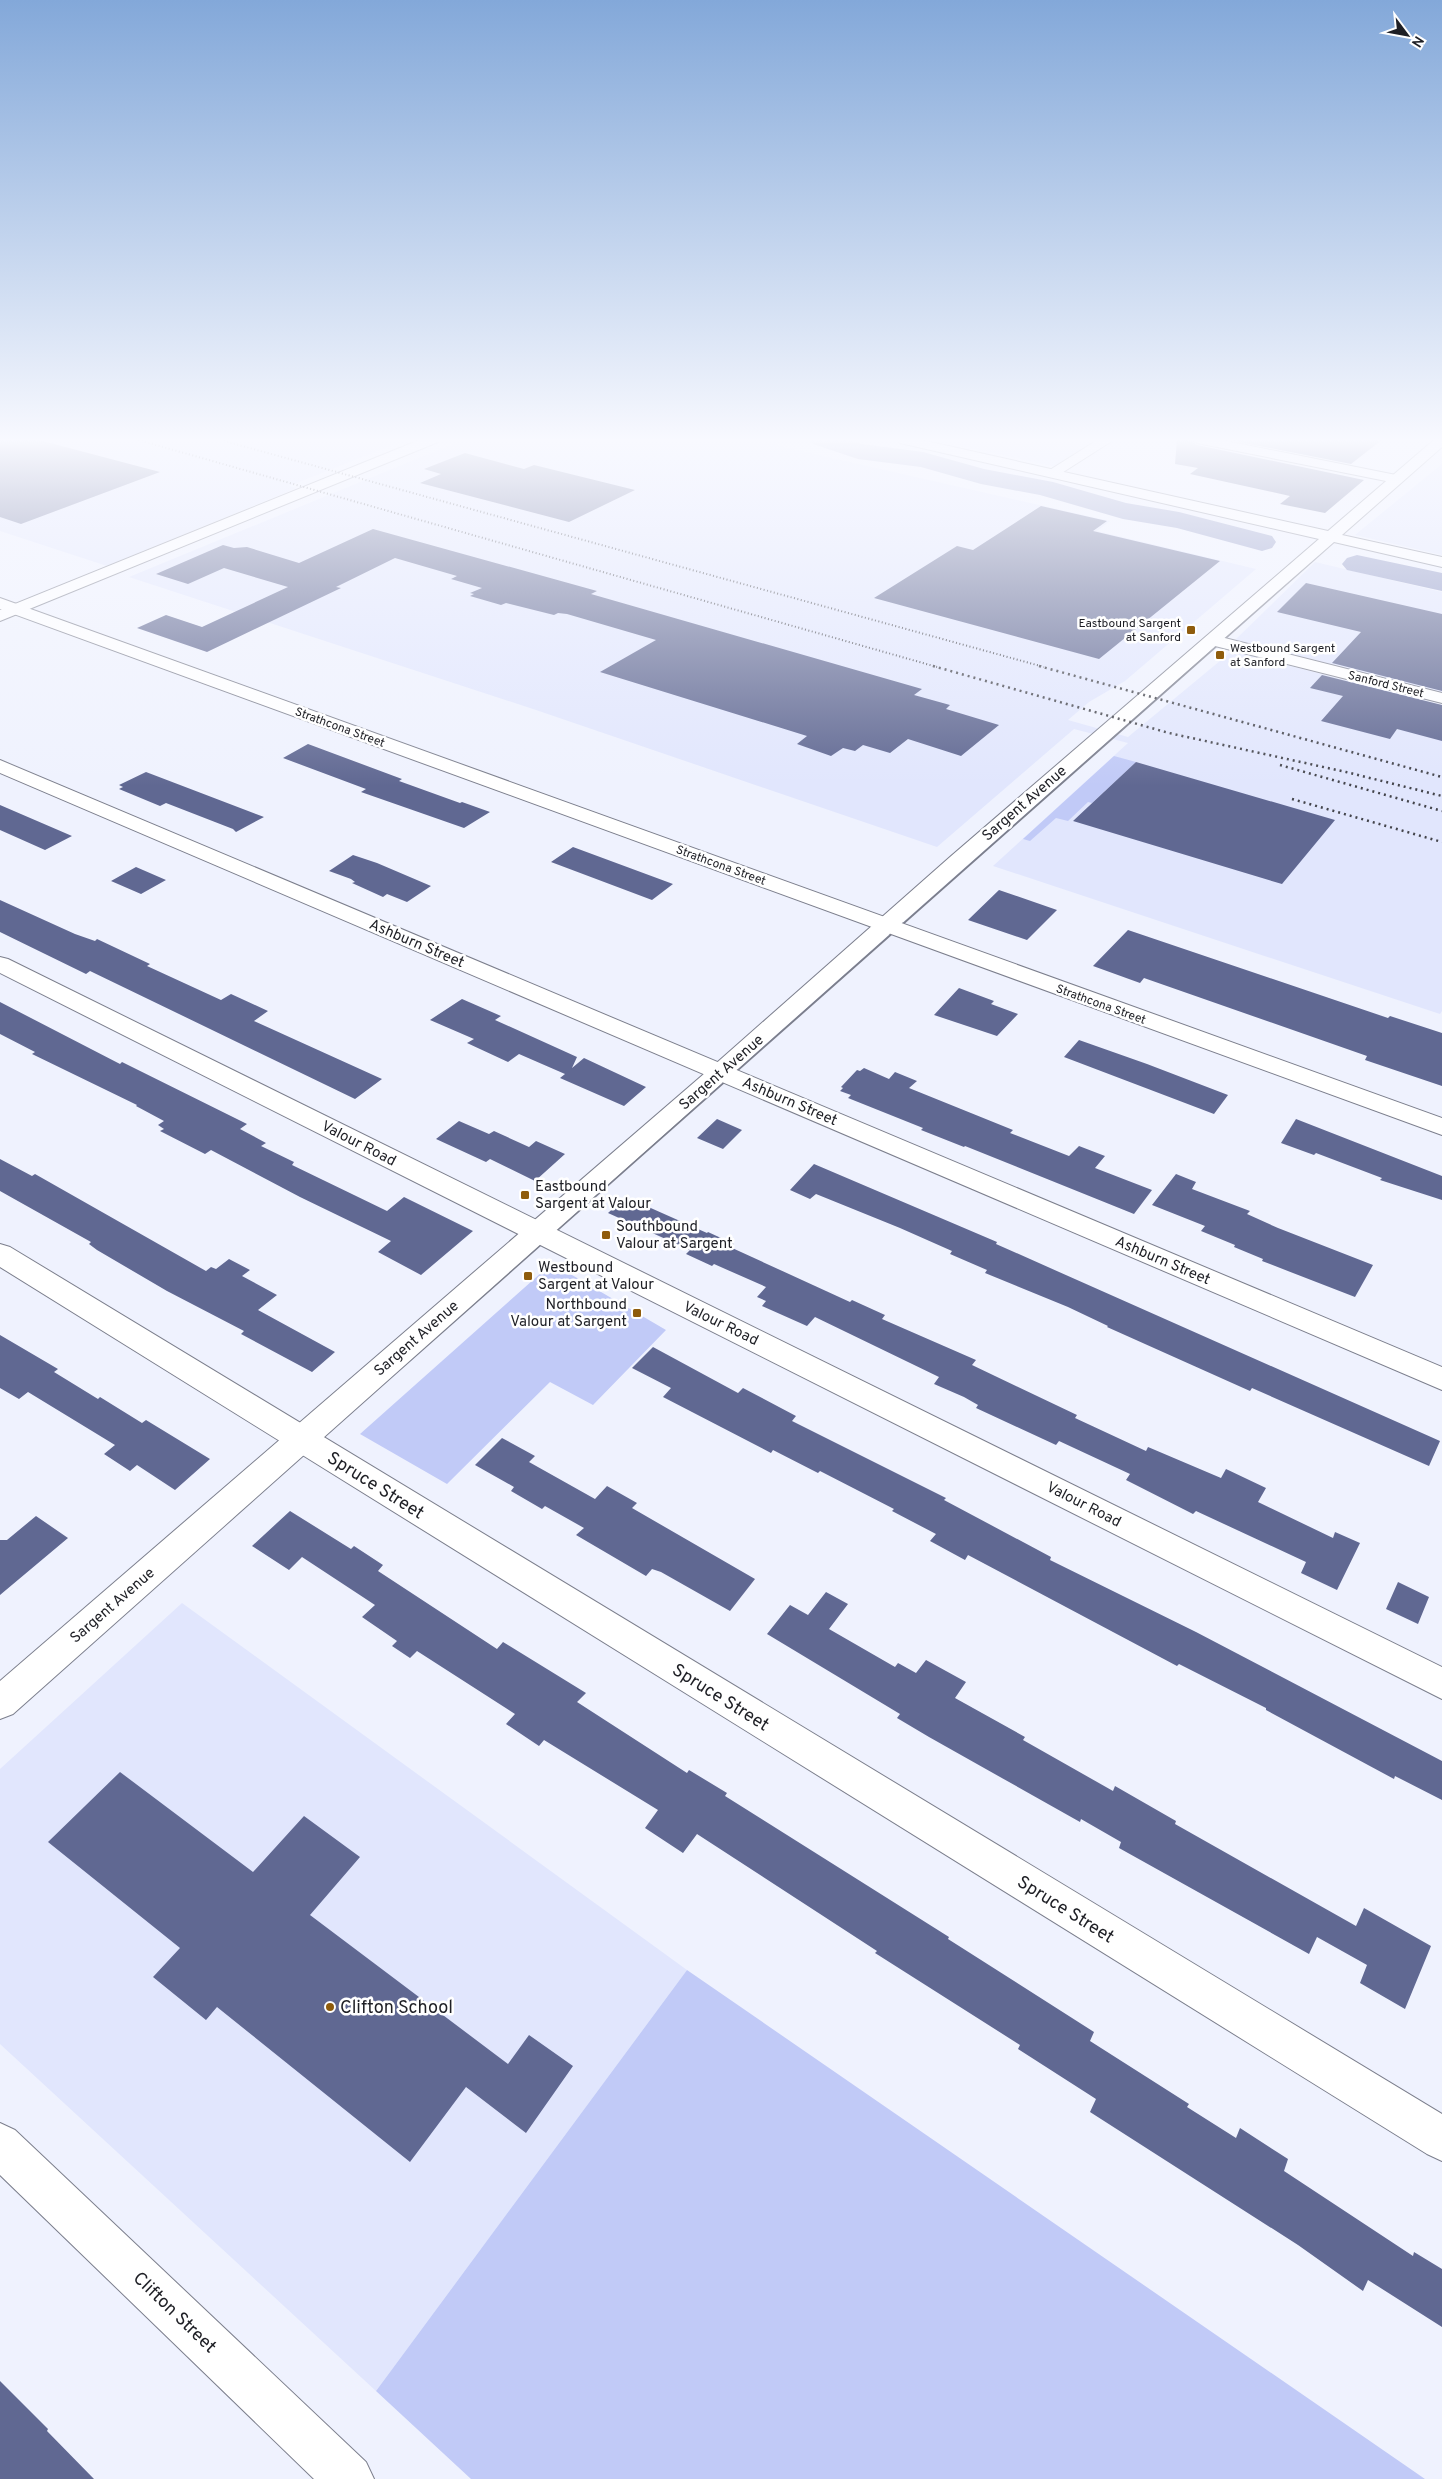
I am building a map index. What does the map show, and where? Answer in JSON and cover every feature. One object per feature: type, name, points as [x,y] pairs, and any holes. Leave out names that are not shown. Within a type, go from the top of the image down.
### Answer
[{"type":"street","points":[[5,609],[142,555]]},
{"type":"street","name":"Sargent Avenue","points":[[0,1703],[721,1072],[885,924],[1309,555]]},
{"type":"street","points":[[1410,555],[1442,562]]},
{"type":"street","name":"Strathcona Street","points":[[5,609],[885,924],[917,938],[1442,1127]]},
{"type":"street","name":"Sanford Street","points":[[1213,640],[1442,698]]},
{"type":"street","name":"Ashburn Street","points":[[0,766],[1442,1379]]},
{"type":"street","name":"Valour Road","points":[[0,964],[1442,1684]]},
{"type":"street","name":"Spruce Street","points":[[0,1254],[1442,2140]]},
{"type":"street","name":"Clifton Street","points":[[0,2145],[349,2479]]},
{"type":"shaded area","points":[[72,555],[135,555],[107,566]]},
{"type":"shaded area","points":[[183,555],[1196,555],[1256,569],[1125,681],[1089,702],[1068,720],[1128,737],[1232,651],[1442,705],[1442,1011],[1440,1014],[993,866],[1128,743],[1074,729],[937,847],[536,710],[129,577]]},
{"type":"shaded area","points":[[1315,562],[1442,592],[1442,694],[1234,641]]},
{"type":"shaded area","points":[[1114,756],[1136,762],[1092,803],[1088,802],[1068,821],[1056,818],[1030,841],[1023,839]]},
{"type":"shaded area","points":[[542,1272],[572,1275],[666,1330],[593,1405],[550,1382],[447,1484],[360,1434]]},
{"type":"shaded area","name":"Clifton School","points":[[182,1603],[687,1970],[376,2391],[0,2044],[0,1769]]},
{"type":"shaded area","points":[[687,1970],[1425,2479],[471,2479],[376,2391]]},
{"type":"building","points":[[201,555],[272,555],[299,563],[317,555],[466,555],[597,591],[591,594],[922,689],[914,695],[950,705],[946,709],[999,725],[961,756],[908,739],[890,753],[863,745],[855,751],[843,748],[831,756],[797,744],[807,736],[600,672],[656,640],[567,614],[558,613],[554,615],[506,603],[501,605],[470,596],[474,594],[470,593],[482,588],[451,579],[457,576],[395,558],[336,587],[341,588],[207,652],[137,628],[166,615],[202,627],[288,587],[224,568],[188,584],[156,574]]},
{"type":"building","points":[[943,555],[1193,555],[1220,561],[1099,659],[874,598]]},
{"type":"building","points":[[1306,583],[1442,614],[1442,691],[1332,663],[1361,632],[1277,612]]},
{"type":"building","points":[[1322,675],[1442,705],[1442,741],[1397,729],[1390,739],[1321,721],[1343,696],[1310,688]]},
{"type":"building","points":[[308,744],[402,779],[399,781],[490,812],[464,828],[361,792],[366,789],[283,758]]},
{"type":"building","points":[[1136,762],[1335,820],[1282,884],[1073,821]]},
{"type":"building","points":[[146,772],[264,817],[236,832],[233,829],[166,803],[160,806],[119,789],[123,787],[119,785]]},
{"type":"building","points":[[0,805],[72,836],[45,850],[0,830]]},
{"type":"building","points":[[573,847],[673,884],[652,900],[551,862]]},
{"type":"building","points":[[353,855],[431,886],[407,902],[387,894],[383,897],[352,883],[355,882],[351,879],[329,871]]},
{"type":"building","points":[[136,867],[166,880],[141,894],[111,881]]},
{"type":"building","points":[[999,890],[1057,910],[1027,940],[968,920]]},
{"type":"building","points":[[0,900],[75,934],[95,941],[97,939],[150,964],[147,966],[221,1000],[231,994],[268,1011],[254,1021],[382,1079],[355,1099],[90,971],[86,974],[0,932]]},
{"type":"building","points":[[1128,930],[1388,1018],[1390,1016],[1442,1033],[1442,1086],[1365,1060],[1367,1056],[1144,978],[1140,983],[1093,966]]},
{"type":"building","points":[[959,988],[994,1001],[991,1004],[1018,1014],[997,1036],[934,1015]]},
{"type":"building","points":[[462,999],[501,1016],[495,1020],[577,1057],[572,1068],[584,1058],[646,1087],[624,1106],[560,1078],[565,1074],[519,1054],[508,1062],[467,1043],[474,1039],[430,1020]]},
{"type":"building","points":[[0,1002],[120,1064],[122,1062],[247,1124],[240,1129],[266,1143],[261,1146],[294,1162],[292,1165],[387,1211],[404,1197],[473,1231],[421,1275],[378,1252],[391,1241],[300,1197],[211,1150],[205,1154],[160,1131],[164,1129],[158,1125],[164,1121],[137,1105],[32,1054],[35,1052],[0,1034]]},
{"type":"building","points":[[1079,1040],[1228,1095],[1214,1114],[1064,1057]]},
{"type":"building","points":[[864,1068],[889,1079],[895,1072],[917,1081],[909,1088],[1013,1130],[1010,1133],[1069,1156],[1079,1146],[1105,1156],[1095,1168],[1152,1190],[1134,1214],[921,1130],[923,1128],[848,1098],[851,1095],[840,1091],[843,1088],[841,1087],[857,1070],[860,1071]]},
{"type":"building","points":[[717,1119],[742,1130],[723,1149],[697,1138]]},
{"type":"building","points":[[1296,1119],[1442,1176],[1442,1200],[1380,1180],[1382,1178],[1316,1153],[1314,1155],[1281,1143]]},
{"type":"building","points":[[459,1121],[489,1134],[494,1131],[529,1147],[536,1141],[565,1154],[535,1181],[490,1159],[486,1162],[436,1139]]},
{"type":"building","points":[[0,1159],[32,1176],[35,1174],[206,1271],[211,1267],[216,1269],[229,1259],[250,1270],[242,1276],[277,1295],[258,1310],[335,1352],[312,1372],[241,1334],[244,1331],[167,1291],[97,1250],[89,1244],[91,1242],[0,1191]]},
{"type":"building","points":[[814,1164],[997,1242],[996,1244],[1440,1441],[1429,1466],[1252,1388],[1250,1391],[1107,1327],[1068,1307],[985,1273],[987,1270],[950,1254],[952,1251],[900,1228],[816,1194],[810,1199],[790,1190]]},
{"type":"building","points":[[1176,1174],[1196,1182],[1192,1189],[1250,1211],[1247,1214],[1278,1228],[1373,1265],[1355,1297],[1262,1261],[1263,1259],[1234,1247],[1235,1245],[1201,1231],[1205,1226],[1152,1205]]},
{"type":"building","points":[[626,1197],[734,1244],[730,1247],[850,1302],[852,1300],[885,1315],[882,1319],[976,1360],[972,1365],[1077,1415],[1075,1418],[1146,1451],[1148,1447],[1221,1478],[1226,1469],[1266,1488],[1258,1502],[1333,1538],[1335,1532],[1360,1543],[1337,1590],[1301,1573],[1306,1562],[1196,1511],[1193,1514],[1126,1480],[1130,1474],[1059,1441],[1056,1445],[976,1408],[978,1405],[934,1384],[939,1377],[815,1317],[807,1326],[762,1306],[766,1301],[757,1297],[766,1287],[686,1254],[690,1250],[608,1213]]},
{"type":"building","points":[[0,1335],[58,1369],[54,1372],[98,1399],[100,1397],[142,1423],[146,1420],[210,1459],[175,1490],[137,1465],[130,1471],[104,1454],[115,1445],[28,1392],[19,1399],[0,1388]]},
{"type":"building","points":[[653,1347],[738,1393],[743,1388],[796,1416],[792,1421],[946,1498],[944,1500],[1051,1557],[1050,1560],[1196,1632],[1442,1761],[1442,1800],[1395,1776],[1394,1779],[1266,1710],[1266,1708],[1179,1664],[1177,1666],[968,1555],[965,1560],[930,1541],[936,1534],[892,1511],[894,1509],[820,1471],[818,1473],[773,1450],[771,1453],[663,1397],[671,1388],[632,1368]]},
{"type":"building","points":[[502,1438],[535,1456],[529,1462],[595,1499],[607,1486],[637,1503],[632,1508],[755,1579],[730,1611],[661,1572],[652,1569],[646,1576],[576,1535],[584,1528],[545,1506],[542,1509],[511,1491],[514,1487],[475,1465]]},
{"type":"building","points":[[290,1511],[351,1549],[354,1546],[383,1565],[378,1571],[497,1649],[503,1642],[586,1693],[577,1702],[687,1773],[689,1770],[727,1793],[725,1796],[949,1937],[948,1939],[1094,2032],[1090,2041],[1189,2104],[1187,2107],[1236,2138],[1240,2128],[1288,2159],[1284,2171],[1413,2256],[1414,2252],[1442,2269],[1442,2327],[1368,2280],[1363,2291],[1298,2245],[1090,2112],[1096,2099],[1018,2049],[1020,2045],[875,1953],[877,1951],[697,1834],[683,1853],[645,1828],[658,1810],[544,1740],[539,1746],[506,1724],[515,1714],[417,1651],[410,1658],[392,1646],[397,1641],[362,1617],[375,1605],[302,1557],[289,1570],[252,1546]]},
{"type":"building","points":[[36,1516],[68,1538],[0,1595],[0,1540],[7,1540]]},
{"type":"building","points":[[1398,1582],[1429,1597],[1418,1624],[1386,1609]]},
{"type":"building","points":[[826,1592],[848,1604],[829,1629],[895,1667],[898,1663],[916,1673],[926,1660],[966,1682],[955,1698],[1025,1737],[1023,1740],[1113,1791],[1115,1786],[1176,1821],[1175,1824],[1356,1926],[1364,1908],[1431,1946],[1405,2009],[1360,1983],[1367,1965],[1317,1937],[1309,1954],[1119,1848],[1121,1842],[1081,1819],[1080,1822],[929,1737],[897,1718],[900,1714],[767,1634],[790,1605],[808,1615]]},
{"type":"building","points":[[120,1772],[253,1872],[304,1816],[360,1857],[310,1915],[508,2064],[529,2035],[573,2066],[526,2133],[466,2087],[410,2162],[217,2007],[206,2020],[153,1977],[180,1948],[48,1842]]},
{"type":"building","points":[[0,2381],[48,2429],[47,2431],[94,2479],[0,2479]]},
{"type":"waterway","points":[[1357,564],[1442,582]]},
{"type":"railway","points":[[542,555],[937,667]]},
{"type":"railway","points":[[637,555],[1044,667]]},
{"type":"railway","points":[[933,666],[1169,733],[1346,772],[1442,796]]},
{"type":"railway","points":[[1039,666],[1442,777]]},
{"type":"railway","points":[[1280,765],[1442,811]]},
{"type":"railway","points":[[1292,799],[1442,842]]},
{"type":"place","name":"Eastbound Sargent at Sanford","points":[[1191,630]]},
{"type":"place","name":"Westbound Sargent at Sanford","points":[[1220,655]]},
{"type":"place","name":"Eastbound Sargent at Valour","points":[[525,1195]]},
{"type":"place","name":"Southbound Valour at Sargent","points":[[606,1235]]},
{"type":"place","name":"Westbound Sargent at Valour","points":[[528,1276]]},
{"type":"place","name":"Northbound Valour at Sargent","points":[[637,1313]]},
{"type":"place","name":"Clifton School","points":[[330,2007]]}]
